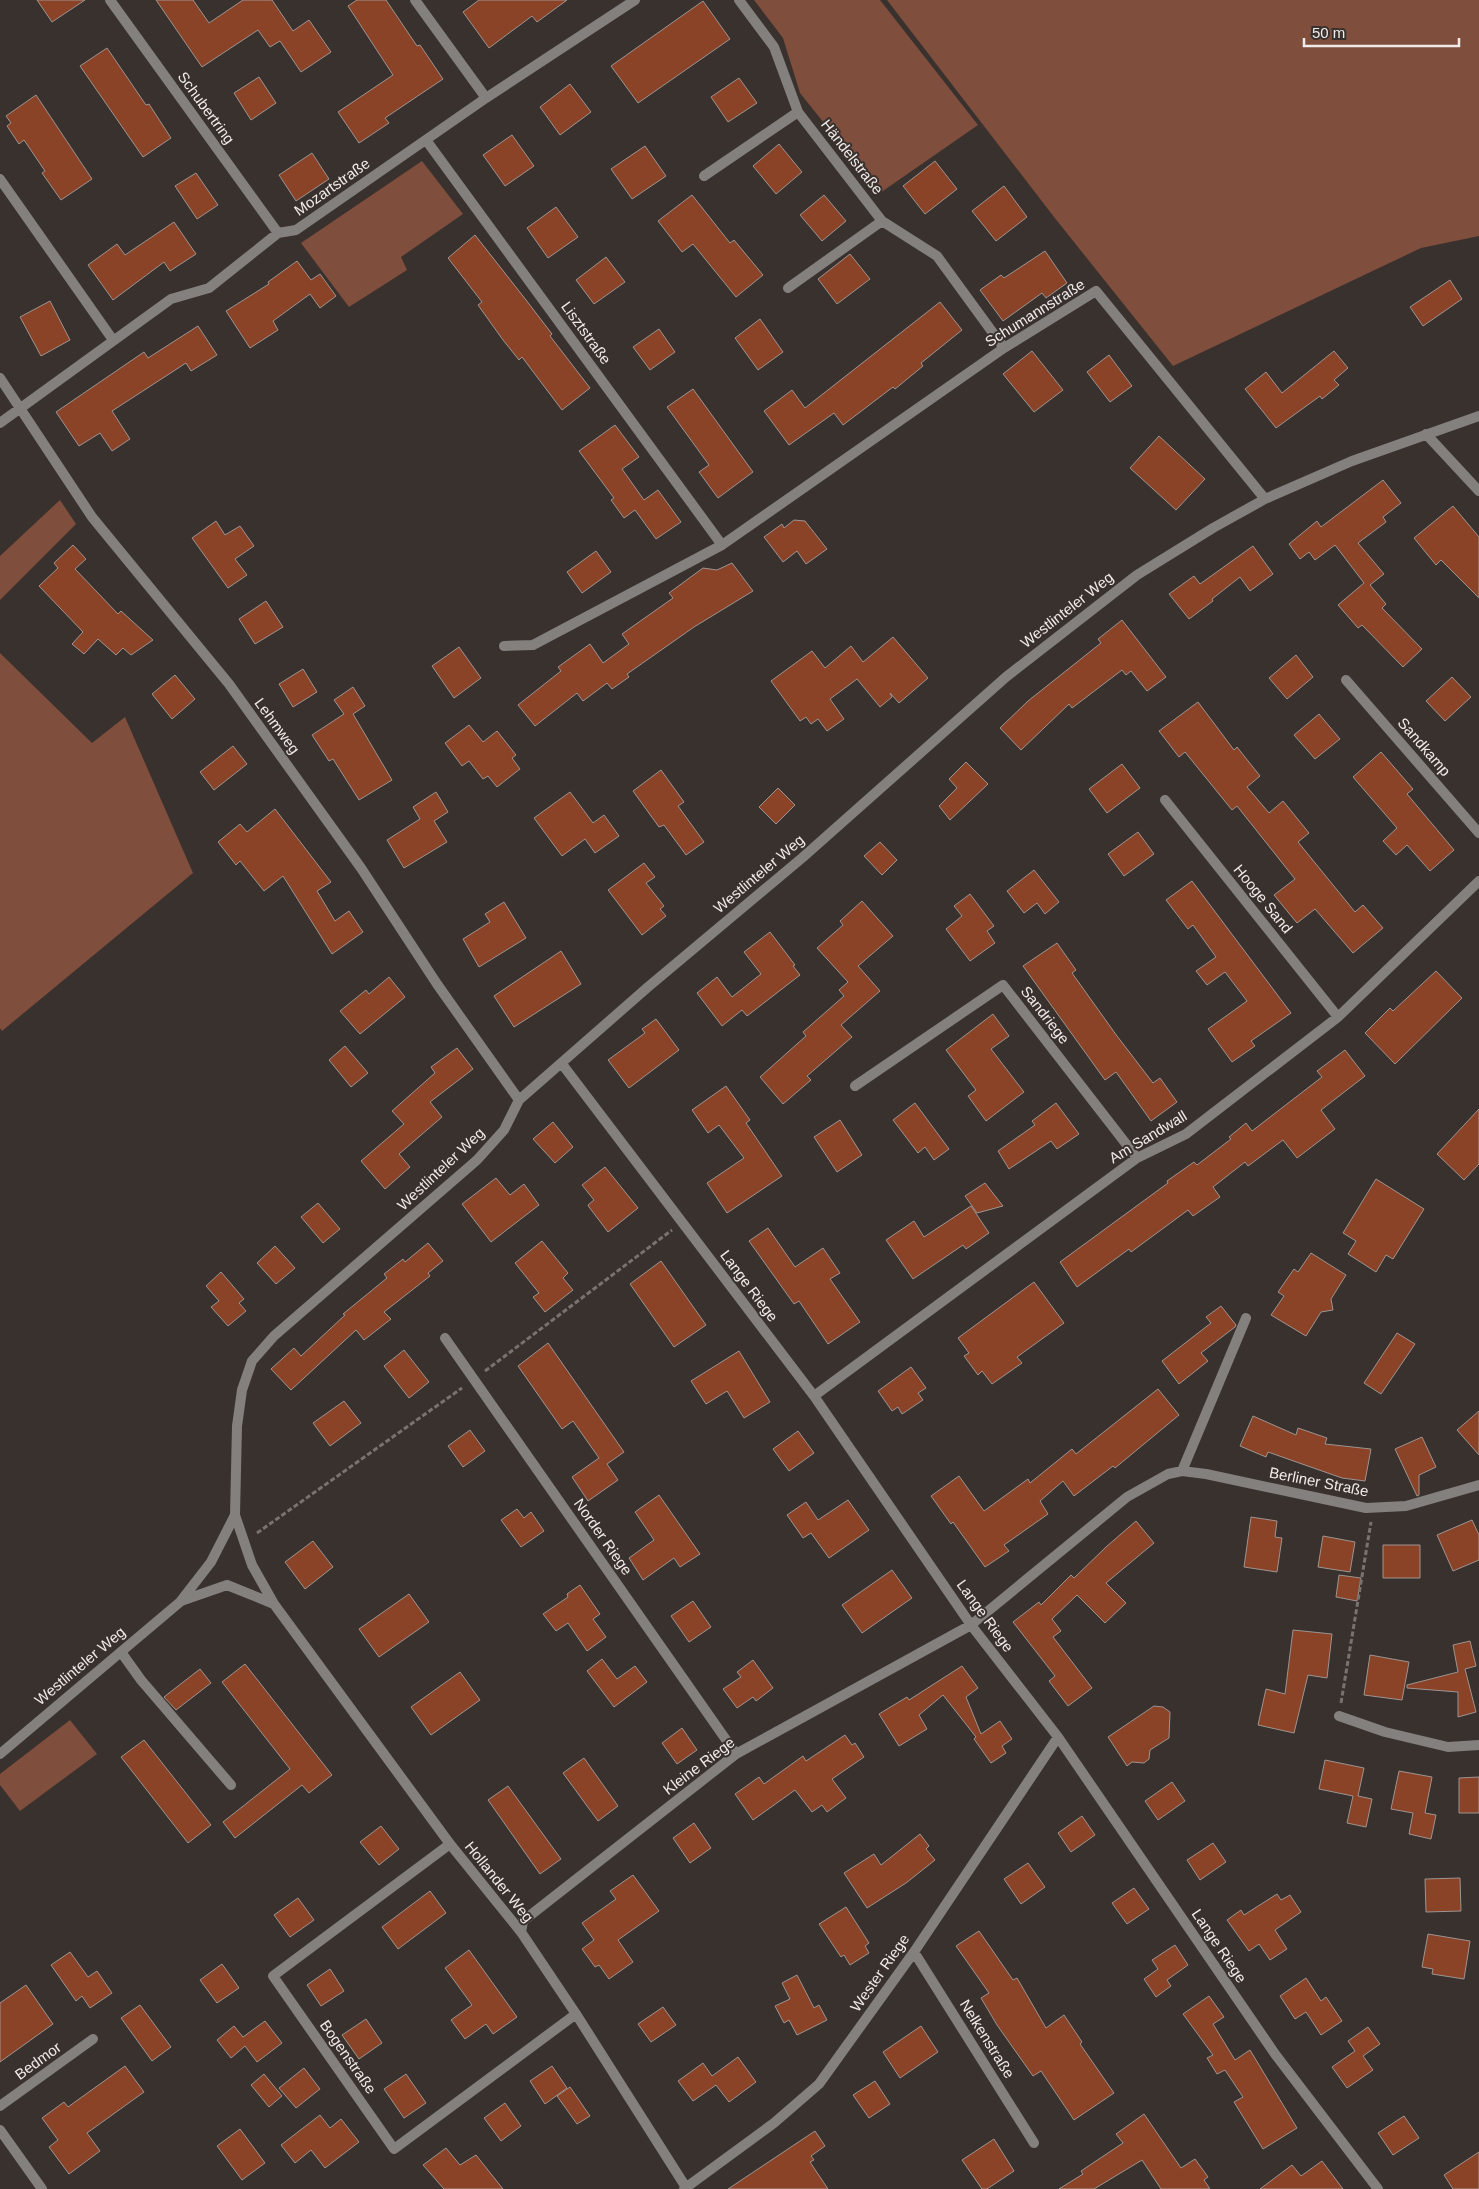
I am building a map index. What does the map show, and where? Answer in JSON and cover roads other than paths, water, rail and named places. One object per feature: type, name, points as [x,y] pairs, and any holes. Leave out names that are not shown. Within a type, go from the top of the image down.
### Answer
[{"type":"street","name":"Schubertring","points":[[110,0],[278,233]]},
{"type":"street","points":[[415,0],[486,98]]},
{"type":"street","name":"Mozartstraße","points":[[0,423],[171,299],[209,288],[278,233],[296,230],[486,98],[635,0]]},
{"type":"street","name":"Händelstraße","points":[[739,0],[774,48],[798,112],[882,221],[937,256],[1004,348]]},
{"type":"street","points":[[704,176],[798,112]]},
{"type":"street","name":"Lisztstraße","points":[[426,140],[722,545]]},
{"type":"street","points":[[0,179],[113,340]]},
{"type":"street","points":[[788,288],[882,221]]},
{"type":"street","name":"Schumannstraße","points":[[722,545],[1004,348],[1096,291],[1265,499]]},
{"type":"street","name":"Lehmweg","points":[[0,378],[92,517],[229,684],[361,868],[437,984],[519,1100]]},
{"type":"street","name":"Westlinteler Weg","points":[[274,1604],[252,1565],[235,1514],[237,1426],[242,1390],[252,1361],[274,1336],[477,1160],[504,1130],[519,1100],[648,987],[802,858],[1006,677],[1137,575],[1213,528],[1265,499],[1352,461],[1479,416]]},
{"type":"street","points":[[1426,434],[1479,491]]},
{"type":"street","points":[[504,646],[533,645],[722,545]]},
{"type":"street","name":"Sandkamp","points":[[1346,680],[1479,833]]},
{"type":"street","name":"Hooge Sand","points":[[1165,800],[1338,1017]]},
{"type":"street","name":"Am Sandwall","points":[[814,1396],[1137,1158],[1186,1134],[1338,1017],[1479,882]]},
{"type":"street","name":"Sandriege","points":[[855,1086],[1002,985],[1137,1158]]},
{"type":"street","name":"Lange Riege","points":[[562,1064],[814,1396],[971,1625],[1058,1737],[1275,2054],[1378,2189]]},
{"type":"street","points":[[971,1625],[1127,1497],[1168,1474],[1182,1471],[1246,1318]]},
{"type":"street","name":"Norder Riege","points":[[446,1338],[736,1754]]},
{"type":"street","name":"Berliner Straße","points":[[1182,1471],[1366,1508],[1406,1506],[1479,1485]]},
{"type":"street","name":"Westlinteler Weg","points":[[0,1754],[180,1602],[211,1562],[235,1514]]},
{"type":"street","name":"Westlinteler Weg","points":[[180,1602],[227,1585],[274,1604]]},
{"type":"street","name":"Hollander Weg","points":[[274,1604],[450,1844],[521,1932],[576,2014],[686,2189]]},
{"type":"street","name":"Kleine Riege","points":[[521,1932],[523,1921],[736,1754],[971,1625]]},
{"type":"street","points":[[121,1652],[141,1680],[231,1785]]},
{"type":"street","points":[[1338,1716],[1385,1732],[1448,1747],[1479,1745]]},
{"type":"street","name":"Wester Riege","points":[[686,2189],[774,2123],[819,2084],[914,1952],[1058,1737]]},
{"type":"street","name":"Bogenstraße","points":[[450,1844],[274,1976],[394,2149],[576,2014]]},
{"type":"street","name":"Nelkenstraße","points":[[914,1952],[1034,2143]]},
{"type":"street","name":"Bedmor","points":[[0,2106],[93,2039]]},
{"type":"street","points":[[0,2130],[42,2189]]}]
